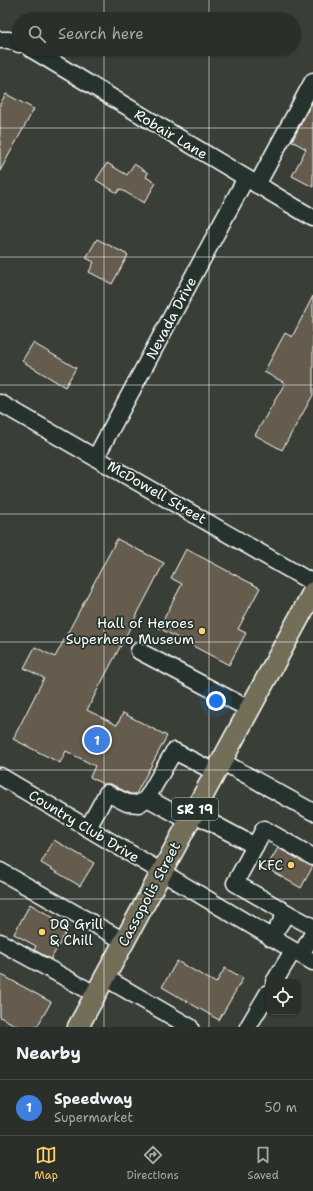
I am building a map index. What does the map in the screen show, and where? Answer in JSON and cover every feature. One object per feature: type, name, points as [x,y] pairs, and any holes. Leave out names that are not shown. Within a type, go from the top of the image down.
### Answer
[{"type":"main road","name":"Cassopolis Street","points":[[78,1027],[313,592]]},
{"type":"street","points":[[0,40],[12,41]]},
{"type":"street","name":"Robair Lane","points":[[43,56],[313,218]]},
{"type":"street","name":"Nevada Drive","points":[[96,457],[251,182],[313,81]]},
{"type":"street","name":"McDowell Street","points":[[0,402],[313,583]]},
{"type":"street","points":[[139,651],[249,709]]},
{"type":"street","points":[[88,828],[107,793],[127,803],[139,804],[147,798],[174,751],[218,767],[313,812]]},
{"type":"street","name":"Country Club Drive","points":[[0,776],[302,956]]},
{"type":"street","points":[[147,798],[255,846]]},
{"type":"street","points":[[313,857],[264,829],[235,883],[313,927]]},
{"type":"street","points":[[0,871],[124,940]]},
{"type":"street","points":[[271,938],[287,913]]},
{"type":"street","points":[[277,979],[302,956],[313,933]]},
{"type":"street","points":[[0,942],[190,1027]]},
{"type":"street","points":[[248,1027],[265,998]]},
{"type":"building","points":[[6,94],[34,109],[0,171],[0,104]]},
{"type":"building","points":[[313,101],[313,187],[292,176],[306,149],[292,141]]},
{"type":"building","points":[[107,163],[127,175],[134,164],[148,173],[146,177],[156,183],[144,203],[120,189],[117,193],[96,180]]},
{"type":"building","points":[[97,239],[128,255],[112,284],[89,272],[94,262],[86,258]]},
{"type":"building","points":[[313,296],[313,395],[282,450],[255,435],[285,383],[264,372],[285,333],[292,337]]},
{"type":"building","points":[[33,343],[76,368],[65,387],[22,361]]},
{"type":"building","points":[[117,539],[164,563],[87,710],[117,725],[123,713],[167,736],[136,794],[130,794],[111,784],[103,784],[90,777],[95,766],[66,751],[60,763],[13,739],[44,678],[24,668],[35,647],[55,657]]},
{"type":"building","points":[[186,549],[260,588],[238,629],[246,633],[229,665],[159,628],[182,584],[171,578]]},
{"type":"building","points":[[54,840],[94,863],[80,886],[41,863]]},
{"type":"building","points":[[278,848],[313,866],[301,888],[266,868]]},
{"type":"building","points":[[30,904],[69,927],[51,959],[34,950],[36,946],[14,934]]},
{"type":"building","points":[[177,961],[216,983],[225,968],[243,978],[219,1020],[162,987]]},
{"type":"building","points":[[0,974],[51,1002],[37,1027],[19,1027],[0,1017]]},
{"type":"place","name":"Hall of Heroes Superhero Museum","points":[[202,631]]},
{"type":"place","name":"Speedway","points":[[97,740]]},
{"type":"place","name":"KFC","points":[[291,865]]},
{"type":"place","name":"DQ Grill & Chill","points":[[42,932]]}]
